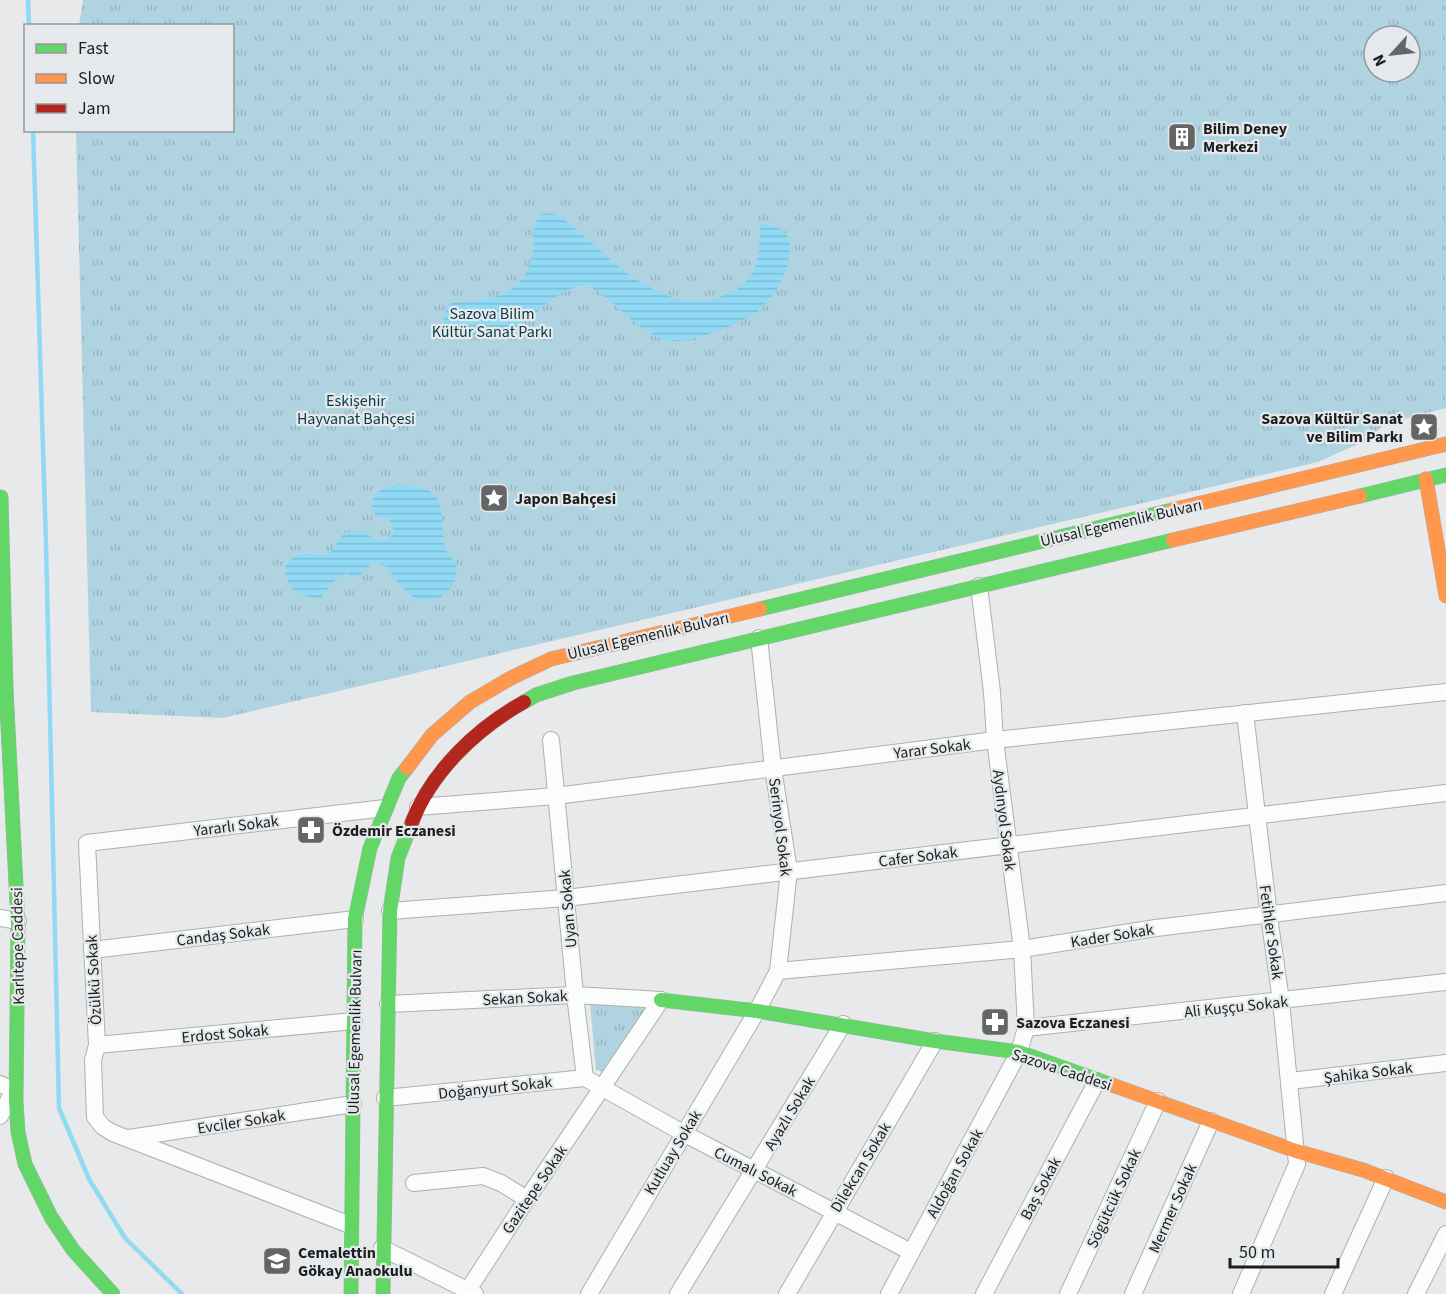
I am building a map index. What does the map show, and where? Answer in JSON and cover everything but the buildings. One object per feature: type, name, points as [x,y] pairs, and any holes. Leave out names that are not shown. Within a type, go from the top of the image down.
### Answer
[{"type":"main road","name":"Ulusal Egemenlik Bulvarı","points":[[351,1294],[355,919],[370,848],[399,778],[432,735],[470,702],[511,678],[551,659],[1446,444]]},
{"type":"main road","name":"Ulusal Egemenlik Bulvarı","points":[[382,1294],[390,911],[398,858],[418,807],[443,770],[467,743],[508,711],[537,695],[573,683],[1446,474]]},
{"type":"main road","points":[[1426,479],[1446,596]]},
{"type":"main road","name":"Karlıtepe Caddesi","points":[[1,497],[6,818],[18,921],[18,1039],[7,1087],[24,1162],[41,1201],[67,1243],[113,1294]]},
{"type":"main road","name":"Sazova Caddesi","points":[[661,1000],[757,1011],[935,1041],[1019,1052],[1296,1151],[1386,1179],[1446,1202]]},
{"type":"main road","points":[[350,1225],[382,1248]]},
{"type":"street","name":"Aydınyol Sokak","points":[[979,586],[992,692],[995,740],[1022,949],[1026,1028],[1019,1052]]},
{"type":"street","name":"Serinyol Sokak","points":[[757,1011],[778,971],[789,871],[773,768],[759,639]]},
{"type":"street","name":"Yarar Sokak","points":[[418,807],[556,796],[995,740],[1446,692]]},
{"type":"street","name":"Fetihler Sokak","points":[[1241,1294],[1297,1164],[1281,1001],[1245,713]]},
{"type":"street","name":"Uyan Sokak","points":[[551,740],[585,1078]]},
{"type":"street","name":"Cafer Sokak","points":[[390,911],[566,898],[1446,793]]},
{"type":"street","name":"Yararlı Sokak","points":[[87,843],[385,808]]},
{"type":"street","name":"Özülkü Sokak","points":[[87,843],[97,1045],[93,1060],[95,1117],[103,1127],[128,1138]]},
{"type":"street","name":"Kader Sokak","points":[[778,971],[1022,949],[1156,928],[1446,893]]},
{"type":"street","points":[[0,918],[18,921]]},
{"type":"street","name":"Candaş Sokak","points":[[92,950],[355,919]]},
{"type":"street","name":"Ali Kuşçu Sokak","points":[[1026,1028],[1446,982]]},
{"type":"street","name":"Sekan Sokak","points":[[388,1004],[575,994],[661,1000]]},
{"type":"street","name":"Gazitepe Sokak","points":[[472,1292],[527,1199],[661,1000]]},
{"type":"street","name":"Kutluay Sokak","points":[[589,1294],[757,1011]]},
{"type":"street","name":"Erdost Sokak","points":[[97,1045],[354,1021]]},
{"type":"street","name":"Ayazlı Sokak","points":[[678,1294],[843,1024]]},
{"type":"street","name":"Dilekcan Sokak","points":[[787,1294],[935,1041]]},
{"type":"street","name":"Aldoğan Sokak","points":[[889,1294],[1019,1052]]},
{"type":"street","name":"Şahika Sokak","points":[[1290,1081],[1446,1063]]},
{"type":"street","points":[[585,1078],[602,1088]]},
{"type":"street","name":"Doğanyurt Sokak","points":[[385,1098],[585,1078]]},
{"type":"street","name":"Baş Sokak","points":[[984,1294],[1097,1081]]},
{"type":"street","points":[[0,1116],[7,1087]]},
{"type":"street","name":"Cumalı Sokak","points":[[602,1088],[911,1252]]},
{"type":"street","name":"Sögütcük Sokak","points":[[1068,1294],[1158,1101]]},
{"type":"street","name":"Evciler Sokak","points":[[128,1138],[353,1104]]},
{"type":"street","name":"Mermer Sokak","points":[[1132,1294],[1211,1121]]},
{"type":"street","points":[[128,1138],[350,1225]]},
{"type":"street","points":[[414,1183],[483,1176],[501,1183],[527,1199]]},
{"type":"street","points":[[1333,1294],[1386,1179]]},
{"type":"street","points":[[1416,1294],[1446,1234]]},
{"type":"street","points":[[382,1248],[472,1292]]},
{"type":"green space","name":"Sazova Bilim Kültür Sanat Parkı","points":[[83,0],[1446,0],[1446,408],[1383,425],[1367,440],[1318,462],[223,718],[91,712],[76,132],[234,132],[234,24],[79,24]]},
{"type":"green space","points":[[590,1004],[646,1007],[604,1072],[596,1070]]},
{"type":"water","points":[[551,213],[569,223],[639,281],[656,291],[691,301],[709,300],[728,294],[746,282],[756,265],[760,224],[776,227],[786,235],[790,244],[789,256],[775,292],[762,308],[733,325],[693,339],[673,341],[660,338],[638,325],[608,299],[586,285],[557,296],[519,325],[503,332],[472,337],[462,336],[447,329],[443,321],[446,309],[451,303],[493,297],[515,286],[529,265],[533,250],[535,223],[541,214]]},
{"type":"water","points":[[398,484],[427,489],[434,494],[440,504],[445,546],[455,564],[455,580],[452,587],[440,597],[432,600],[417,599],[407,592],[381,563],[373,563],[359,576],[352,577],[347,573],[333,582],[321,598],[313,598],[295,591],[288,581],[285,567],[297,556],[310,553],[321,556],[332,551],[343,534],[352,531],[363,532],[377,540],[391,537],[393,529],[389,519],[378,517],[371,510],[373,499],[378,492]]},
{"type":"waterway","points":[[28,0],[29,24]]},
{"type":"waterway","points":[[33,132],[46,544],[59,1108],[89,1179],[125,1238],[182,1294]]},
{"type":"traffic: fast","points":[[1360,496],[1446,475]]},
{"type":"traffic: fast","points":[[1,497],[6,688],[18,924],[16,1101],[18,1132],[25,1164],[51,1217],[73,1250],[113,1294]]},
{"type":"traffic: fast","points":[[760,609],[1172,510]]},
{"type":"traffic: fast","points":[[524,702],[536,695],[573,683],[1173,540]]},
{"type":"traffic: fast","points":[[351,1294],[355,919],[370,848],[399,778],[407,768]]},
{"type":"traffic: fast","points":[[383,1294],[390,911],[398,858],[412,822]]},
{"type":"traffic: fast","points":[[661,1000],[757,1011],[935,1041],[1019,1052],[1115,1086]]},
{"type":"traffic: slow","points":[[1172,510],[1446,444]]},
{"type":"traffic: slow","points":[[1426,479],[1446,596]]},
{"type":"traffic: slow","points":[[1173,540],[1360,496]]},
{"type":"traffic: slow","points":[[407,768],[432,735],[470,702],[511,678],[551,659],[760,609]]},
{"type":"traffic: slow","points":[[1115,1086],[1296,1151],[1363,1170],[1446,1202]]},
{"type":"traffic: jam","points":[[412,822],[431,786],[458,753],[489,725],[524,702]]},
{"type":"place","name":"Bilim Deney Merkezi","points":[[1182,137]]},
{"type":"place","name":"Sazova Kültür Sanat ve Bilim Parkı","points":[[1424,427]]},
{"type":"place","name":"Japon Bahçesi","points":[[494,498]]},
{"type":"place","name":"Özdemir Eczanesi","points":[[311,830]]},
{"type":"place","name":"Sazova Eczanesi","points":[[995,1022]]},
{"type":"place","name":"Cemalettin Gökay Anaokulu","points":[[277,1261]]},
{"type":"park label","name":"Eskişehir Hayvanat Bahçesi","points":[[356,409]]}]
